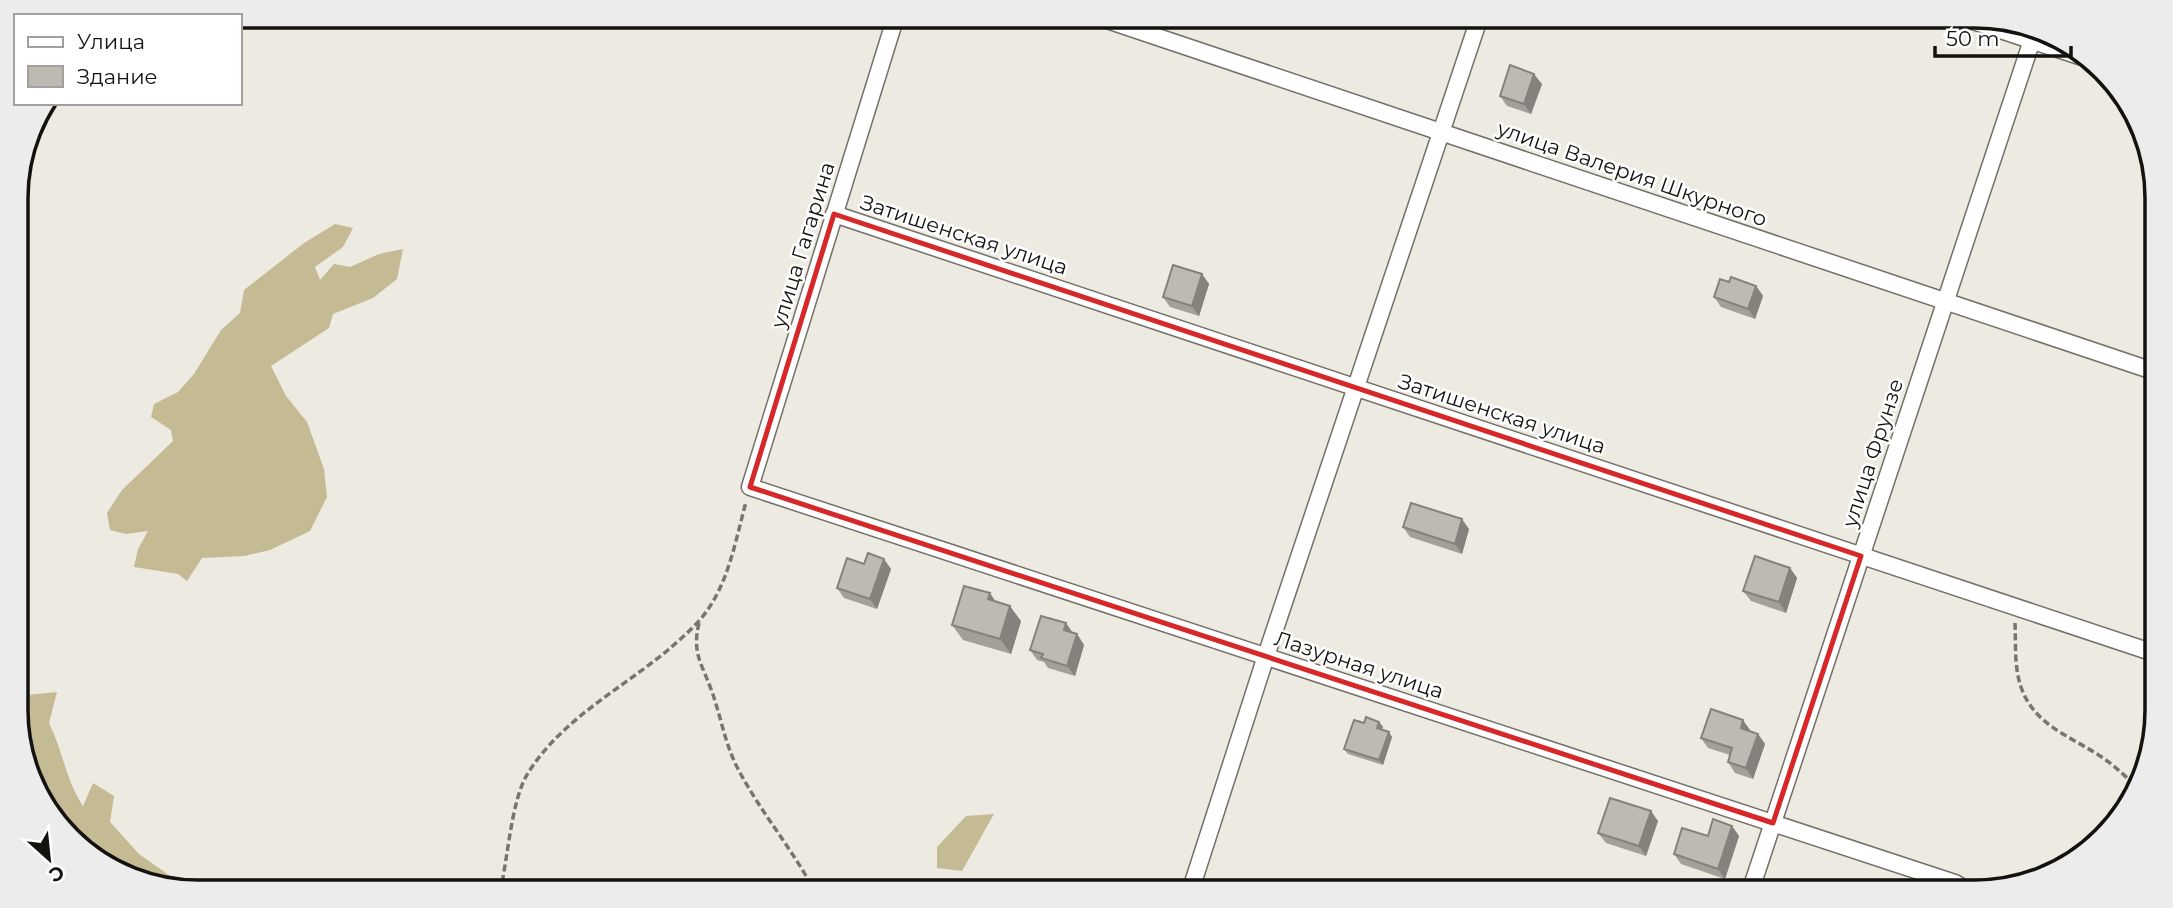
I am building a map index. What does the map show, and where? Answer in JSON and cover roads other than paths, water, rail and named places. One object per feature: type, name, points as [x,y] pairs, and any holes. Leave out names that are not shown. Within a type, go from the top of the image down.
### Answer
[{"type":"street","name":"улица Гагарина","points":[[750,486],[892,28]]},
{"type":"street","name":"улица Валерия Шкурного","points":[[1131,28],[2145,368]]},
{"type":"street","points":[[1194,880],[1476,28]]},
{"type":"street","name":"улица Фрунзе","points":[[1754,880],[2033,38]]},
{"type":"street","name":"Затишенская улица","points":[[834,214],[2145,650]]},
{"type":"street","name":"Лазурная улица","points":[[750,486],[1946,880]]}]
